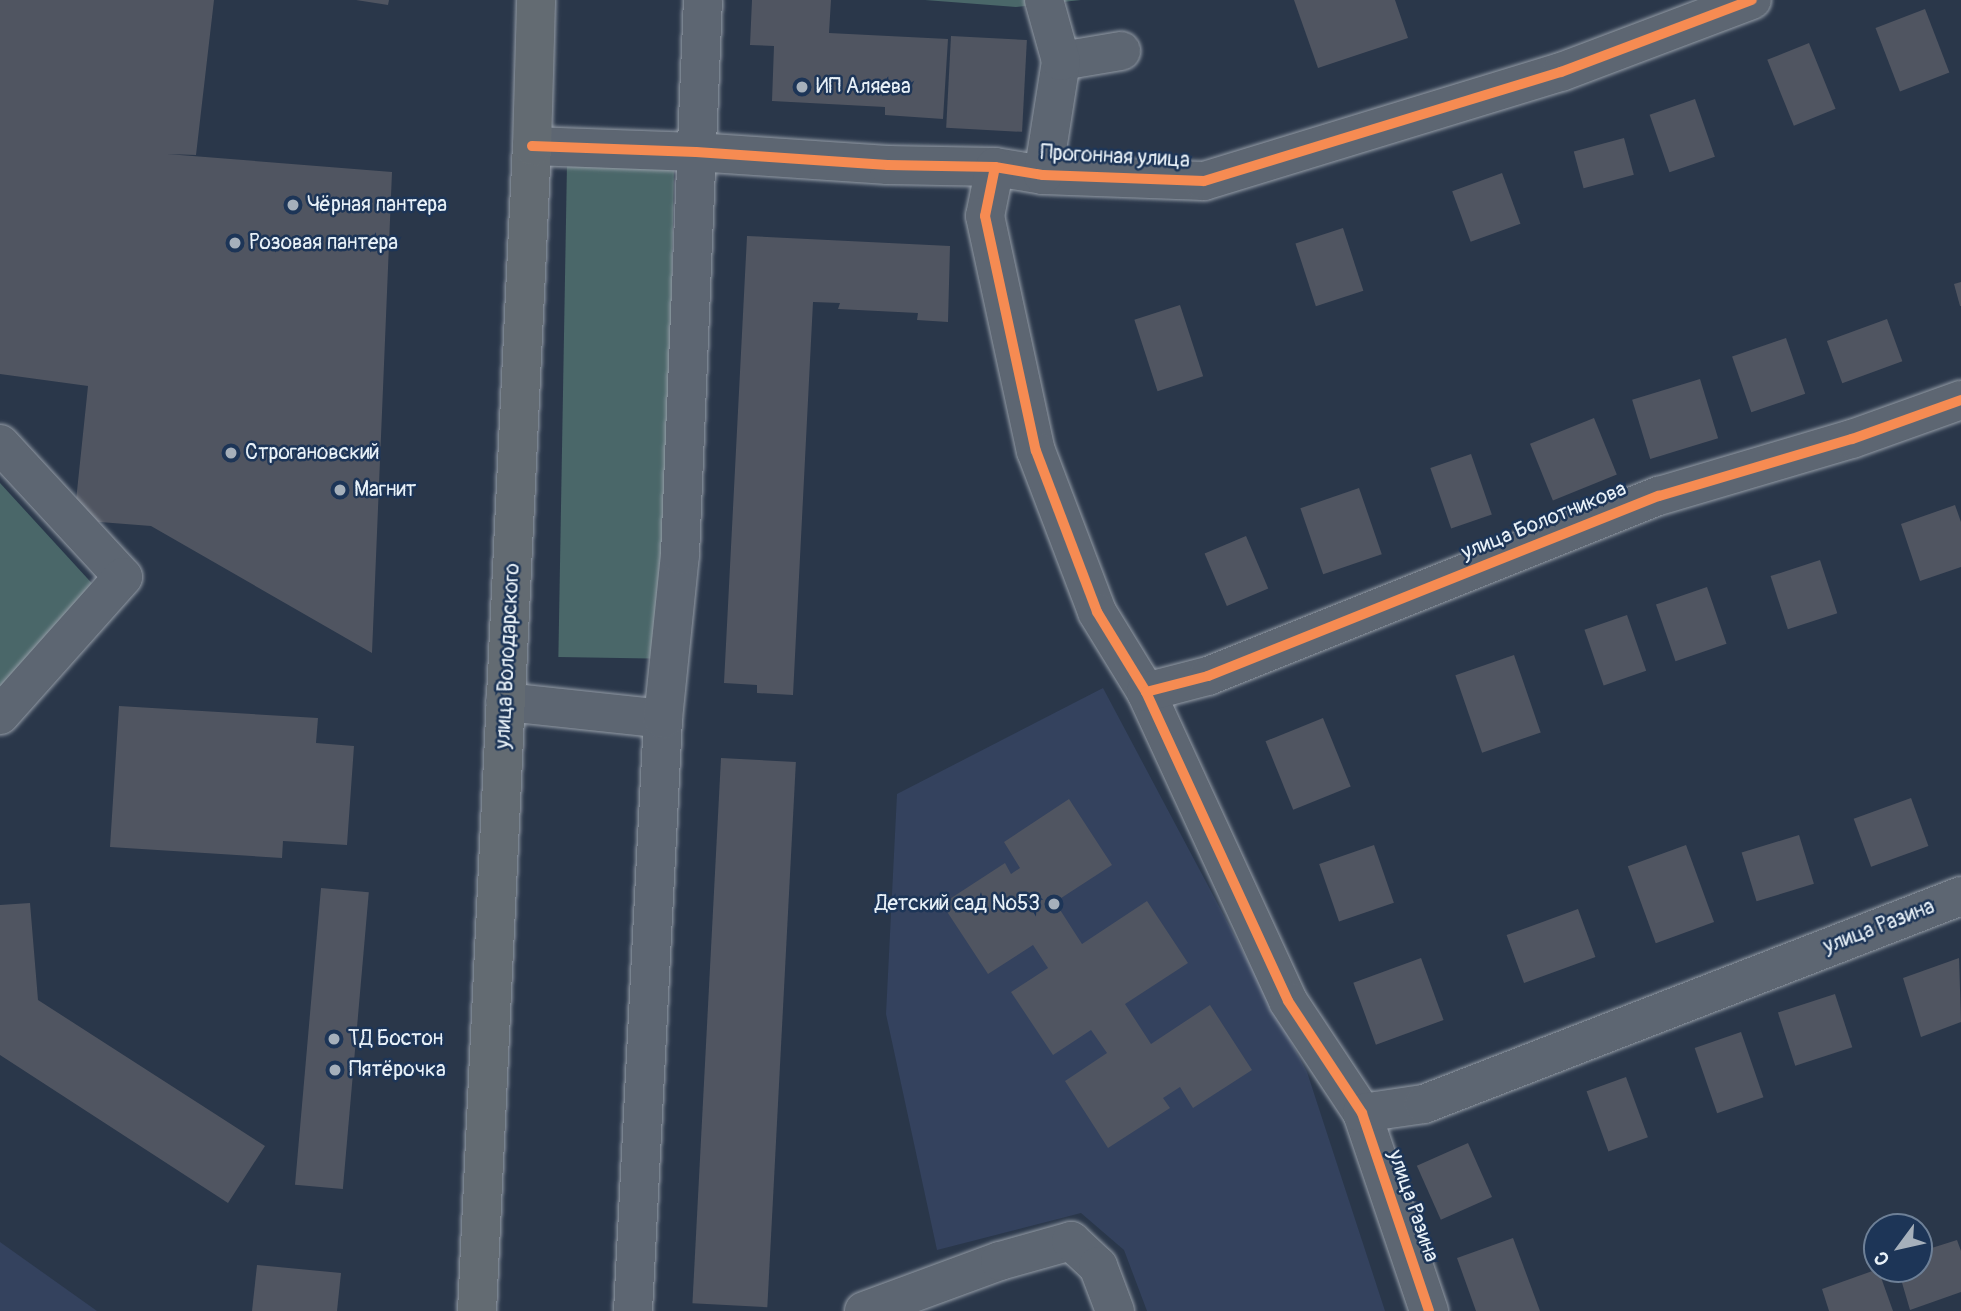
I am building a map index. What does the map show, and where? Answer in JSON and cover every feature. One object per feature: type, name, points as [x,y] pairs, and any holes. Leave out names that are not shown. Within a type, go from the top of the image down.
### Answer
[{"type":"main road","name":"улица Володарского","points":[[477,1311],[533,146],[536,0]]},
{"type":"street","points":[[633,1311],[663,719],[680,555],[703,0]]},
{"type":"street","points":[[1042,175],[1061,61],[1044,0]]},
{"type":"street","name":"Прогонная улица","points":[[533,146],[696,152],[888,165],[995,167],[1042,175],[1204,181],[1561,72],[1752,0]]},
{"type":"street","points":[[1061,61],[1121,51]]},
{"type":"street","points":[[995,167],[985,216],[1036,451],[1097,612],[1146,692],[1288,1001],[1362,1113]]},
{"type":"street","name":"улица Болотникова","points":[[1146,692],[1208,676],[1659,496],[1852,439],[1961,400]]},
{"type":"street","points":[[0,444],[123,577],[0,715]]},
{"type":"street","points":[[505,702],[663,719]]},
{"type":"street","name":"улица Разина","points":[[1429,1311],[1362,1113],[1424,1104],[1961,896]]},
{"type":"street","points":[[864,1311],[1000,1261],[1071,1241],[1098,1266],[1115,1311]]},
{"type":"shaded area","name":"Детский сад №53","points":[[1103,688],[1307,1072],[1385,1311],[1147,1311],[1124,1250],[1081,1213],[937,1250],[886,1014],[897,794]]},
{"type":"shaded area","points":[[0,1242],[97,1311],[0,1311]]},
{"type":"green space","points":[[925,0],[1081,0],[1016,7]]},
{"type":"green space","points":[[567,163],[674,165],[665,659],[558,657]]},
{"type":"green space","points":[[0,483],[98,590],[0,690]]},
{"type":"building","name":"Строгановский","points":[[0,0],[214,0],[196,155],[167,154],[392,172],[372,653],[151,526],[74,520],[88,386],[0,374]]},
{"type":"building","points":[[356,0],[389,0],[388,5]]},
{"type":"building","points":[[752,0],[831,0],[829,33],[948,39],[943,119],[885,115],[885,107],[772,101],[774,46],[750,45]]},
{"type":"building","points":[[1294,0],[1395,0],[1408,38],[1318,68]]},
{"type":"building","points":[[1925,9],[1949,72],[1900,91],[1876,28]]},
{"type":"building","points":[[951,36],[1027,40],[1022,132],[946,128]]},
{"type":"building","points":[[1809,43],[1836,109],[1794,126],[1767,60]]},
{"type":"building","points":[[1695,99],[1715,157],[1669,172],[1650,115]]},
{"type":"building","points":[[1624,138],[1634,175],[1584,188],[1574,151]]},
{"type":"building","points":[[1502,173],[1520,224],[1471,242],[1452,191]]},
{"type":"building","points":[[1343,228],[1363,291],[1316,306],[1295,243]]},
{"type":"building","points":[[747,236],[950,246],[948,322],[917,320],[918,313],[838,309],[840,303],[813,302],[793,695],[757,693],[757,685],[724,683]]},
{"type":"building","points":[[1961,282],[1961,306],[1960,306],[1954,284]]},
{"type":"building","points":[[1180,305],[1203,376],[1158,391],[1134,320]]},
{"type":"building","points":[[1887,319],[1902,361],[1842,383],[1827,341]]},
{"type":"building","points":[[1786,338],[1805,394],[1751,412],[1732,357]]},
{"type":"building","points":[[1700,379],[1718,438],[1650,459],[1632,400]]},
{"type":"building","points":[[1594,418],[1617,475],[1553,500],[1530,444]]},
{"type":"building","points":[[1471,454],[1492,515],[1451,529],[1430,468]]},
{"type":"building","points":[[1359,488],[1382,554],[1323,574],[1300,508]]},
{"type":"building","points":[[1955,505],[1961,522],[1961,567],[1920,581],[1901,524]]},
{"type":"building","points":[[1246,536],[1268,588],[1227,606],[1205,554]]},
{"type":"building","points":[[1820,560],[1837,613],[1788,629],[1771,576]]},
{"type":"building","points":[[1707,587],[1727,644],[1675,661],[1656,605]]},
{"type":"building","points":[[1627,615],[1646,671],[1604,685],[1584,630]]},
{"type":"building","points":[[1514,655],[1541,733],[1482,753],[1455,675]]},
{"type":"building","points":[[119,706],[318,718],[316,743],[354,746],[347,845],[283,841],[282,858],[110,847]]},
{"type":"building","points":[[1323,718],[1351,787],[1293,810],[1266,741]]},
{"type":"building","points":[[721,758],[796,762],[767,1307],[692,1303]]},
{"type":"building","points":[[1911,798],[1928,846],[1871,867],[1854,819]]},
{"type":"building","points":[[1069,799],[1112,865],[1055,902],[1082,944],[1147,901],[1188,963],[1125,1004],[1151,1044],[1210,1005],[1252,1070],[1193,1108],[1180,1087],[1163,1098],[1170,1108],[1108,1148],[1065,1081],[1107,1053],[1091,1030],[1053,1055],[1011,992],[1048,968],[1033,945],[988,974],[942,904],[1005,863],[1011,874],[1020,868],[1004,842]]},
{"type":"building","points":[[1799,835],[1814,884],[1757,901],[1742,853]]},
{"type":"building","points":[[1374,845],[1394,903],[1339,922],[1319,864]]},
{"type":"building","points":[[1686,845],[1714,922],[1656,943],[1628,866]]},
{"type":"building","name":"ТД Бостон","points":[[321,888],[369,892],[343,1189],[295,1185]]},
{"type":"building","points":[[30,903],[38,1000],[265,1146],[228,1203],[0,1055],[0,905]]},
{"type":"building","points":[[1578,909],[1595,957],[1524,983],[1507,935]]},
{"type":"building","points":[[1421,958],[1444,1020],[1376,1045],[1353,983]]},
{"type":"building","points":[[1959,958],[1961,1022],[1921,1037],[1903,978]]},
{"type":"building","points":[[1835,994],[1852,1047],[1795,1066],[1778,1013]]},
{"type":"building","points":[[1741,1032],[1763,1097],[1717,1113],[1695,1048]]},
{"type":"building","points":[[1626,1077],[1648,1137],[1608,1152],[1587,1091]]},
{"type":"building","points":[[1468,1143],[1492,1197],[1441,1220],[1417,1166]]},
{"type":"building","points":[[1513,1238],[1540,1311],[1476,1311],[1457,1258]]},
{"type":"building","points":[[1957,1240],[1961,1251],[1961,1292],[1910,1310],[1902,1283],[1933,1283],[1933,1248]]},
{"type":"building","points":[[257,1265],[341,1273],[337,1311],[252,1311]]},
{"type":"building","points":[[1863,1274],[1863,1283],[1883,1283],[1893,1311],[1829,1311],[1822,1289]]},
{"type":"cycle path","points":[[532,146],[696,152],[888,165],[995,167],[1043,175],[1204,181],[1561,72],[1752,0]]},
{"type":"cycle path","points":[[995,167],[985,216],[1036,451],[1097,612],[1146,692],[1288,1001],[1362,1113],[1429,1311]]},
{"type":"cycle path","points":[[1146,692],[1208,676],[1659,496],[1852,439],[1961,400]]},
{"type":"place","name":"ИП Аляева","points":[[802,87]]},
{"type":"place","name":"Чёрная пантера","points":[[293,205]]},
{"type":"place","name":"Розовая пантера","points":[[235,243]]},
{"type":"place","name":"Строгановский","points":[[231,453]]},
{"type":"place","name":"Магнит","points":[[340,490]]},
{"type":"place","name":"Детский сад №53","points":[[1054,904]]},
{"type":"place","name":"ТД Бостон","points":[[334,1039]]},
{"type":"place","name":"Пятёрочка","points":[[335,1070]]}]
